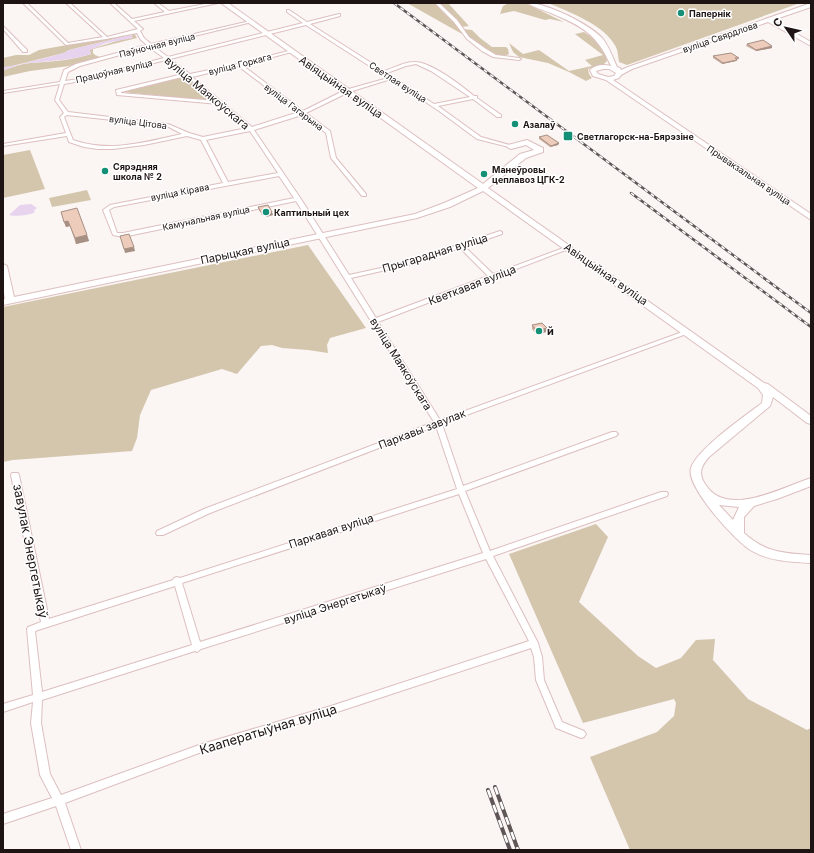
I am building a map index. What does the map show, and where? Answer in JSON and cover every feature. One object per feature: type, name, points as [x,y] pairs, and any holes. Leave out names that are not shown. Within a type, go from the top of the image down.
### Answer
[{"type":"street","points":[[25,3],[67,44],[106,38],[141,29],[112,3]]},
{"type":"street","points":[[68,3],[106,38]]},
{"type":"street","points":[[156,3],[169,14]]},
{"type":"street","points":[[132,20],[169,14],[216,3]]},
{"type":"street","name":"Авіяцыйная вуліца","points":[[224,3],[748,375],[761,386],[768,395],[766,404],[698,462],[695,469],[695,476],[704,493],[739,535],[754,547],[771,555],[811,559]]},
{"type":"street","points":[[437,3],[456,21],[468,38],[484,50],[496,56],[519,59]]},
{"type":"street","points":[[531,3],[586,29],[600,40],[617,71]]},
{"type":"street","name":"вуліца Свярдлова","points":[[608,79],[615,78],[617,71],[630,68],[811,5]]},
{"type":"street","name":"Светлая вуліца","points":[[288,11],[434,105],[479,138],[511,147],[523,156]]},
{"type":"street","name":"Працоўная вуліца","points":[[3,92],[62,83],[339,15]]},
{"type":"street","points":[[769,20],[811,44]]},
{"type":"street","name":"Паўночная вуліца","points":[[62,83],[66,71],[78,65],[151,45],[250,22]]},
{"type":"street","points":[[3,27],[25,51]]},
{"type":"street","name":"вуліца Маякоўскага","points":[[138,31],[142,39],[188,75],[251,129],[322,235],[438,423],[461,490],[488,555],[534,644],[538,657],[540,680],[559,725],[581,734]]},
{"type":"street","name":"вуліца Горкага","points":[[220,103],[119,94],[118,91],[238,65],[290,51]]},
{"type":"street","points":[[600,67],[609,64],[611,59]]},
{"type":"street","points":[[384,73],[416,63],[428,67],[475,97],[499,116]]},
{"type":"street","name":"вуліца Гагарына","points":[[238,65],[328,132],[334,158],[364,195]]},
{"type":"street","points":[[600,67],[617,71]]},
{"type":"street","name":"Прывакзальная вуліца","points":[[600,67],[593,70],[593,74],[597,77],[608,79],[811,218]]},
{"type":"street","points":[[226,184],[203,139],[251,129],[302,113],[347,91],[391,78]]},
{"type":"street","points":[[62,83],[57,100],[66,113],[62,117],[71,141],[75,143],[113,149],[187,134]]},
{"type":"street","points":[[434,105],[475,97]]},
{"type":"street","name":"вуліца Цітова","points":[[66,113],[168,125],[187,134],[203,139]]},
{"type":"street","points":[[3,145],[68,134]]},
{"type":"street","name":"Парыцкая вуліца","points":[[7,302],[417,216],[447,205],[483,188],[523,156],[540,150],[527,142],[511,147]]},
{"type":"street","name":"вуліца Кірава","points":[[115,234],[106,210],[112,206],[281,174]]},
{"type":"street","name":"Камунальная вуліца","points":[[115,234],[123,235],[298,199]]},
{"type":"street","name":"Прыгарадная вуліца","points":[[347,277],[406,264],[500,233]]},
{"type":"street","points":[[461,246],[492,277]]},
{"type":"street","name":"Кветкавая вуліца","points":[[375,321],[568,248]]},
{"type":"street","points":[[3,266],[7,302]]},
{"type":"street","name":"Паркавы завулак","points":[[160,533],[207,511],[438,423],[687,332]]},
{"type":"street","points":[[748,375],[811,421]]},
{"type":"street","name":"Паркавая вуліца","points":[[46,624],[177,580],[461,490],[614,434]]},
{"type":"street","name":"завулак Энергетыкаў","points":[[16,475],[46,624],[31,629],[38,697],[36,723],[45,775],[60,800],[76,850]]},
{"type":"street","points":[[704,493],[716,500],[726,503],[750,503],[811,482]]},
{"type":"street","name":"вуліца Энергетыкаў","points":[[3,708],[488,555],[664,494]]},
{"type":"street","points":[[739,535],[739,516],[742,510],[750,503]]},
{"type":"street","points":[[177,580],[197,648]]},
{"type":"street","name":"Кааператыўная вуліца","points":[[3,819],[60,800],[199,749],[331,710],[534,644]]},
{"type":"shaded area","points":[[407,3],[435,3],[455,22],[462,34]]},
{"type":"shaded area","points":[[438,3],[448,3],[469,26],[461,27]]},
{"type":"shaded area","points":[[509,3],[525,3],[564,22],[550,19],[545,20],[514,11],[500,14],[503,6]]},
{"type":"shaded area","points":[[548,3],[800,3],[627,65],[619,62],[616,47],[604,32],[586,20]]},
{"type":"shaded area","points":[[463,29],[472,30],[492,47],[506,47],[509,54],[503,56],[490,52],[471,38]]},
{"type":"shaded area","points":[[584,32],[592,37],[598,44],[604,52],[607,61],[604,64],[588,69],[592,78],[586,81],[548,63],[519,57],[513,52],[509,43],[523,54],[539,50],[569,71],[592,66],[585,60],[603,55],[575,34]]},
{"type":"shaded area","points":[[134,33],[137,38],[93,49],[93,53],[100,57],[99,58],[69,66],[30,71],[3,77],[3,70],[24,64],[77,58],[91,54],[89,50],[94,48],[133,36],[131,35],[8,67],[3,67],[3,58],[16,55],[29,55],[39,50]]},
{"type":"shaded area","points":[[131,35],[133,38],[106,43],[90,50],[91,54],[84,56],[24,64],[3,70],[3,67],[18,65],[64,53],[69,50]]},
{"type":"shaded area","points":[[184,76],[215,101],[121,92]]},
{"type":"shaded area","points":[[30,150],[45,189],[3,198],[3,155]]},
{"type":"shaded area","points":[[87,190],[91,200],[52,207],[49,198]]},
{"type":"shaded area","points":[[31,204],[37,208],[33,213],[18,216],[9,215],[20,205]]},
{"type":"shaded area","points":[[308,245],[366,328],[330,338],[327,345],[328,353],[282,348],[272,345],[261,346],[237,374],[222,369],[151,390],[140,415],[137,438],[132,451],[3,462],[3,307]]},
{"type":"shaded area","points":[[596,524],[608,537],[579,602],[638,656],[656,668],[681,658],[696,640],[715,639],[713,660],[748,699],[807,730],[811,728],[811,850],[630,850],[590,757],[657,732],[674,716],[676,703],[674,699],[583,723],[509,554]]},
{"type":"building","points":[[763,40],[772,46],[756,50],[747,44]]},
{"type":"building","points":[[731,53],[739,58],[735,58],[737,60],[723,63],[713,56]]},
{"type":"building","name":"Светлагорск-на-Бярэзіне","points":[[547,135],[559,143],[551,146],[539,137]]},
{"type":"building","points":[[268,205],[272,212],[261,212],[258,207]]},
{"type":"building","points":[[77,208],[87,235],[75,238],[68,221],[64,222],[61,212]]},
{"type":"building","points":[[129,234],[134,247],[124,249],[120,236]]},
{"type":"building","points":[[542,323],[547,328],[537,331],[532,325]]},
{"type":"railway","points":[[394,3],[811,313]]},
{"type":"railway","points":[[631,193],[811,327]]},
{"type":"railway","points":[[495,787],[518,850]]},
{"type":"railway","points":[[488,790],[510,850]]},
{"type":"place","name":"Папернік","points":[[681,13]]},
{"type":"place","name":"Азалаў","points":[[515,124]]},
{"type":"place","name":"Светлагорск-на-Бярэзіне","points":[[568,136]]},
{"type":"place","name":"Сярэдняя школа № 2","points":[[105,171]]},
{"type":"place","name":"Манеўровы цеплавоз ЦГК-2","points":[[484,174]]},
{"type":"place","name":"Каптильный цех","points":[[266,212]]},
{"type":"place","name":"й","points":[[539,331]]}]
